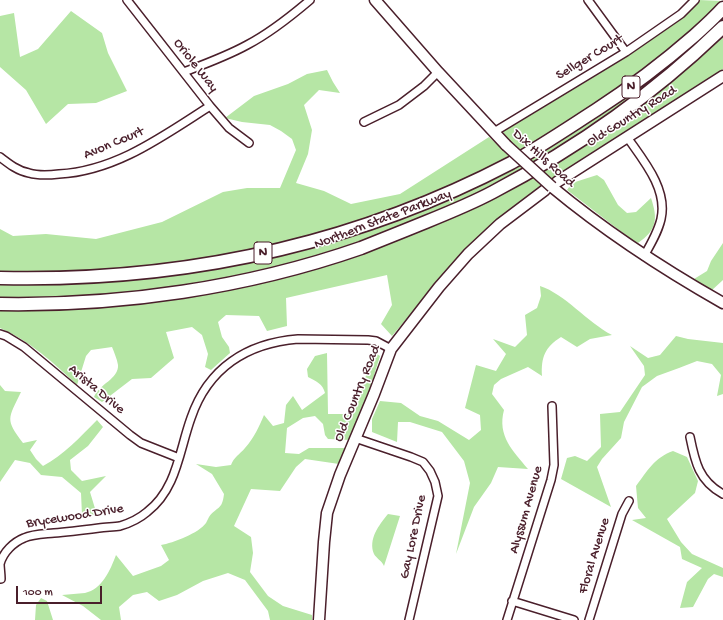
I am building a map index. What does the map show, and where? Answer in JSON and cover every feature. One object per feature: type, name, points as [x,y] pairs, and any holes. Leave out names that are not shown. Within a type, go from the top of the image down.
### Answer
[{"type":"highway","name":"Northern State Parkway","points":[[0,278],[88,277],[147,273],[215,263],[282,250],[403,211],[511,163],[579,121],[628,89],[670,57],[723,8]]},
{"type":"highway","name":"Northern State Parkway","points":[[0,304],[34,305],[96,302],[175,293],[265,275],[312,263],[361,247],[435,218],[485,196],[541,165],[624,111],[686,61],[723,28]]},
{"type":"main road","name":"Dix Hills Road","points":[[376,0],[438,72],[506,145],[552,187],[606,229],[644,256],[723,303]]},
{"type":"main road","name":"Old Country Road","points":[[557,182],[723,76]]},
{"type":"main road","name":"Old Country Road","points":[[319,620],[327,513],[335,488],[391,349],[439,287],[468,254],[500,224],[545,190]]},
{"type":"street","name":"Oriole Way","points":[[127,0],[210,106],[229,128],[249,142]]},
{"type":"street","points":[[184,72],[255,41],[277,27],[310,0]]},
{"type":"street","points":[[588,0],[626,52]]},
{"type":"street","name":"Sellger Court","points":[[494,132],[626,52],[681,14],[695,0]]},
{"type":"street","points":[[364,122],[399,105],[424,86],[438,72]]},
{"type":"street","name":"Avon Court","points":[[0,157],[13,167],[29,173],[49,175],[88,171],[133,153],[160,138],[210,106]]},
{"type":"street","points":[[627,136],[653,176],[661,196],[661,218],[658,229],[644,256]]},
{"type":"street","name":"Arista Drive","points":[[0,334],[24,347],[130,436],[154,449],[179,458]]},
{"type":"street","name":"Brycewood Drive","points":[[1,579],[0,564],[5,554],[13,545],[25,538],[38,535],[120,526],[147,512],[159,501],[167,490],[179,458],[190,418],[198,401],[220,370],[232,360],[270,343],[298,339],[368,340],[391,349]]},
{"type":"street","name":"Alyssum Avenue","points":[[507,620],[551,480],[554,465],[552,406]]},
{"type":"street","points":[[690,437],[699,470],[711,486],[723,494]]},
{"type":"street","name":"Gay Lore Drive","points":[[355,438],[423,462],[430,471],[435,482],[438,496],[409,620]]},
{"type":"street","name":"Floral Avenue","points":[[589,620],[622,514],[629,502]]},
{"type":"street","points":[[512,601],[574,620]]},
{"type":"green space","points":[[699,0],[723,1],[699,25],[645,73],[521,152],[504,136],[503,130],[686,11]]},
{"type":"green space","points":[[71,11],[102,33],[108,53],[127,91],[96,103],[68,104],[46,124],[26,90],[0,67],[0,16],[14,13],[20,57],[38,49]]},
{"type":"green space","points":[[723,12],[723,21],[702,41],[610,115],[535,164],[527,157]]},
{"type":"green space","points":[[723,37],[723,69],[552,180],[539,169],[636,108],[693,64]]},
{"type":"green space","points":[[327,70],[340,93],[319,90],[304,105],[312,130],[308,154],[296,183],[324,191],[351,204],[400,194],[489,137],[511,157],[437,192],[392,211],[313,236],[272,247],[150,268],[67,274],[0,273],[0,229],[13,236],[46,234],[96,239],[162,222],[223,192],[247,188],[280,188],[296,150],[292,139],[270,125],[242,122],[225,118],[254,96],[288,84],[307,74]]},
{"type":"green space","points":[[518,164],[524,170],[462,202],[331,254],[239,278],[133,293],[28,298],[0,297],[0,284],[28,285],[130,281],[235,264],[325,242]]},
{"type":"green space","points":[[530,175],[543,187],[467,247],[392,336],[381,324],[392,305],[387,275],[286,298],[287,326],[267,331],[259,316],[226,315],[218,322],[222,337],[229,347],[230,353],[211,370],[205,367],[208,354],[202,335],[192,327],[166,332],[174,358],[151,378],[132,379],[102,402],[94,397],[100,388],[115,374],[118,365],[112,347],[91,350],[86,356],[77,385],[31,346],[0,328],[0,309],[79,309],[197,294],[318,265],[392,243],[467,209]]},
{"type":"green space","points":[[597,175],[604,180],[618,205],[627,213],[636,212],[651,198],[655,212],[654,224],[649,233],[638,243],[567,190],[572,183]]},
{"type":"green space","points":[[723,243],[723,280],[711,291],[694,279],[707,271],[711,261]]},
{"type":"green space","points":[[540,286],[558,295],[612,335],[590,339],[577,347],[561,337],[551,345],[545,353],[542,363],[542,376],[528,367],[501,379],[494,385],[492,394],[504,410],[502,419],[505,435],[512,449],[528,469],[498,467],[491,483],[474,507],[456,554],[470,483],[464,461],[442,432],[410,422],[398,422],[397,442],[372,432],[372,419],[380,401],[401,403],[420,416],[438,421],[469,440],[481,430],[480,415],[465,408],[476,365],[496,371],[506,354],[493,339],[515,347],[527,335],[525,315],[537,308],[541,296]]},
{"type":"green space","points":[[676,336],[723,343],[723,394],[717,396],[721,375],[712,364],[697,361],[657,376],[642,387],[624,422],[621,438],[602,459],[597,467],[611,507],[561,479],[567,458],[575,456],[587,461],[601,447],[600,414],[620,412],[645,375],[644,366],[630,346],[648,358],[660,355]]},
{"type":"green space","points":[[374,352],[380,356],[351,440],[328,439],[325,435],[323,424],[315,416],[303,418],[287,428],[285,453],[299,454],[309,448],[345,448],[339,464],[305,459],[296,467],[280,491],[251,489],[234,526],[251,537],[253,553],[250,572],[268,596],[283,606],[312,615],[312,620],[270,620],[268,611],[245,580],[228,573],[203,581],[177,595],[159,601],[147,592],[133,595],[119,607],[121,620],[101,620],[83,606],[62,595],[85,593],[96,588],[105,578],[116,555],[133,576],[161,566],[169,560],[161,545],[179,540],[203,527],[209,517],[222,503],[224,494],[212,474],[196,464],[216,467],[231,465],[235,458],[251,440],[264,415],[273,426],[284,423],[286,405],[293,396],[302,410],[325,393],[321,385],[308,377],[307,369],[315,356],[327,353],[328,414],[347,414],[361,390]]},
{"type":"green space","points":[[0,385],[5,391],[21,392],[11,414],[11,423],[13,429],[23,443],[37,440],[30,450],[43,466],[51,462],[65,451],[97,420],[103,427],[88,446],[70,460],[71,470],[82,481],[106,476],[90,492],[97,515],[82,515],[81,493],[62,477],[41,475],[30,463],[15,460],[0,482]]},
{"type":"green space","points":[[673,451],[687,457],[698,481],[695,493],[667,519],[681,542],[692,554],[723,568],[723,577],[714,574],[708,579],[693,607],[680,608],[687,582],[702,568],[682,559],[680,547],[632,520],[646,518],[638,508],[636,486],[656,461]]},
{"type":"green space","points":[[388,514],[400,516],[384,566],[374,554],[372,543],[375,532]]},
{"type":"green space","points":[[41,598],[47,601],[53,620],[35,620],[36,605]]}]
